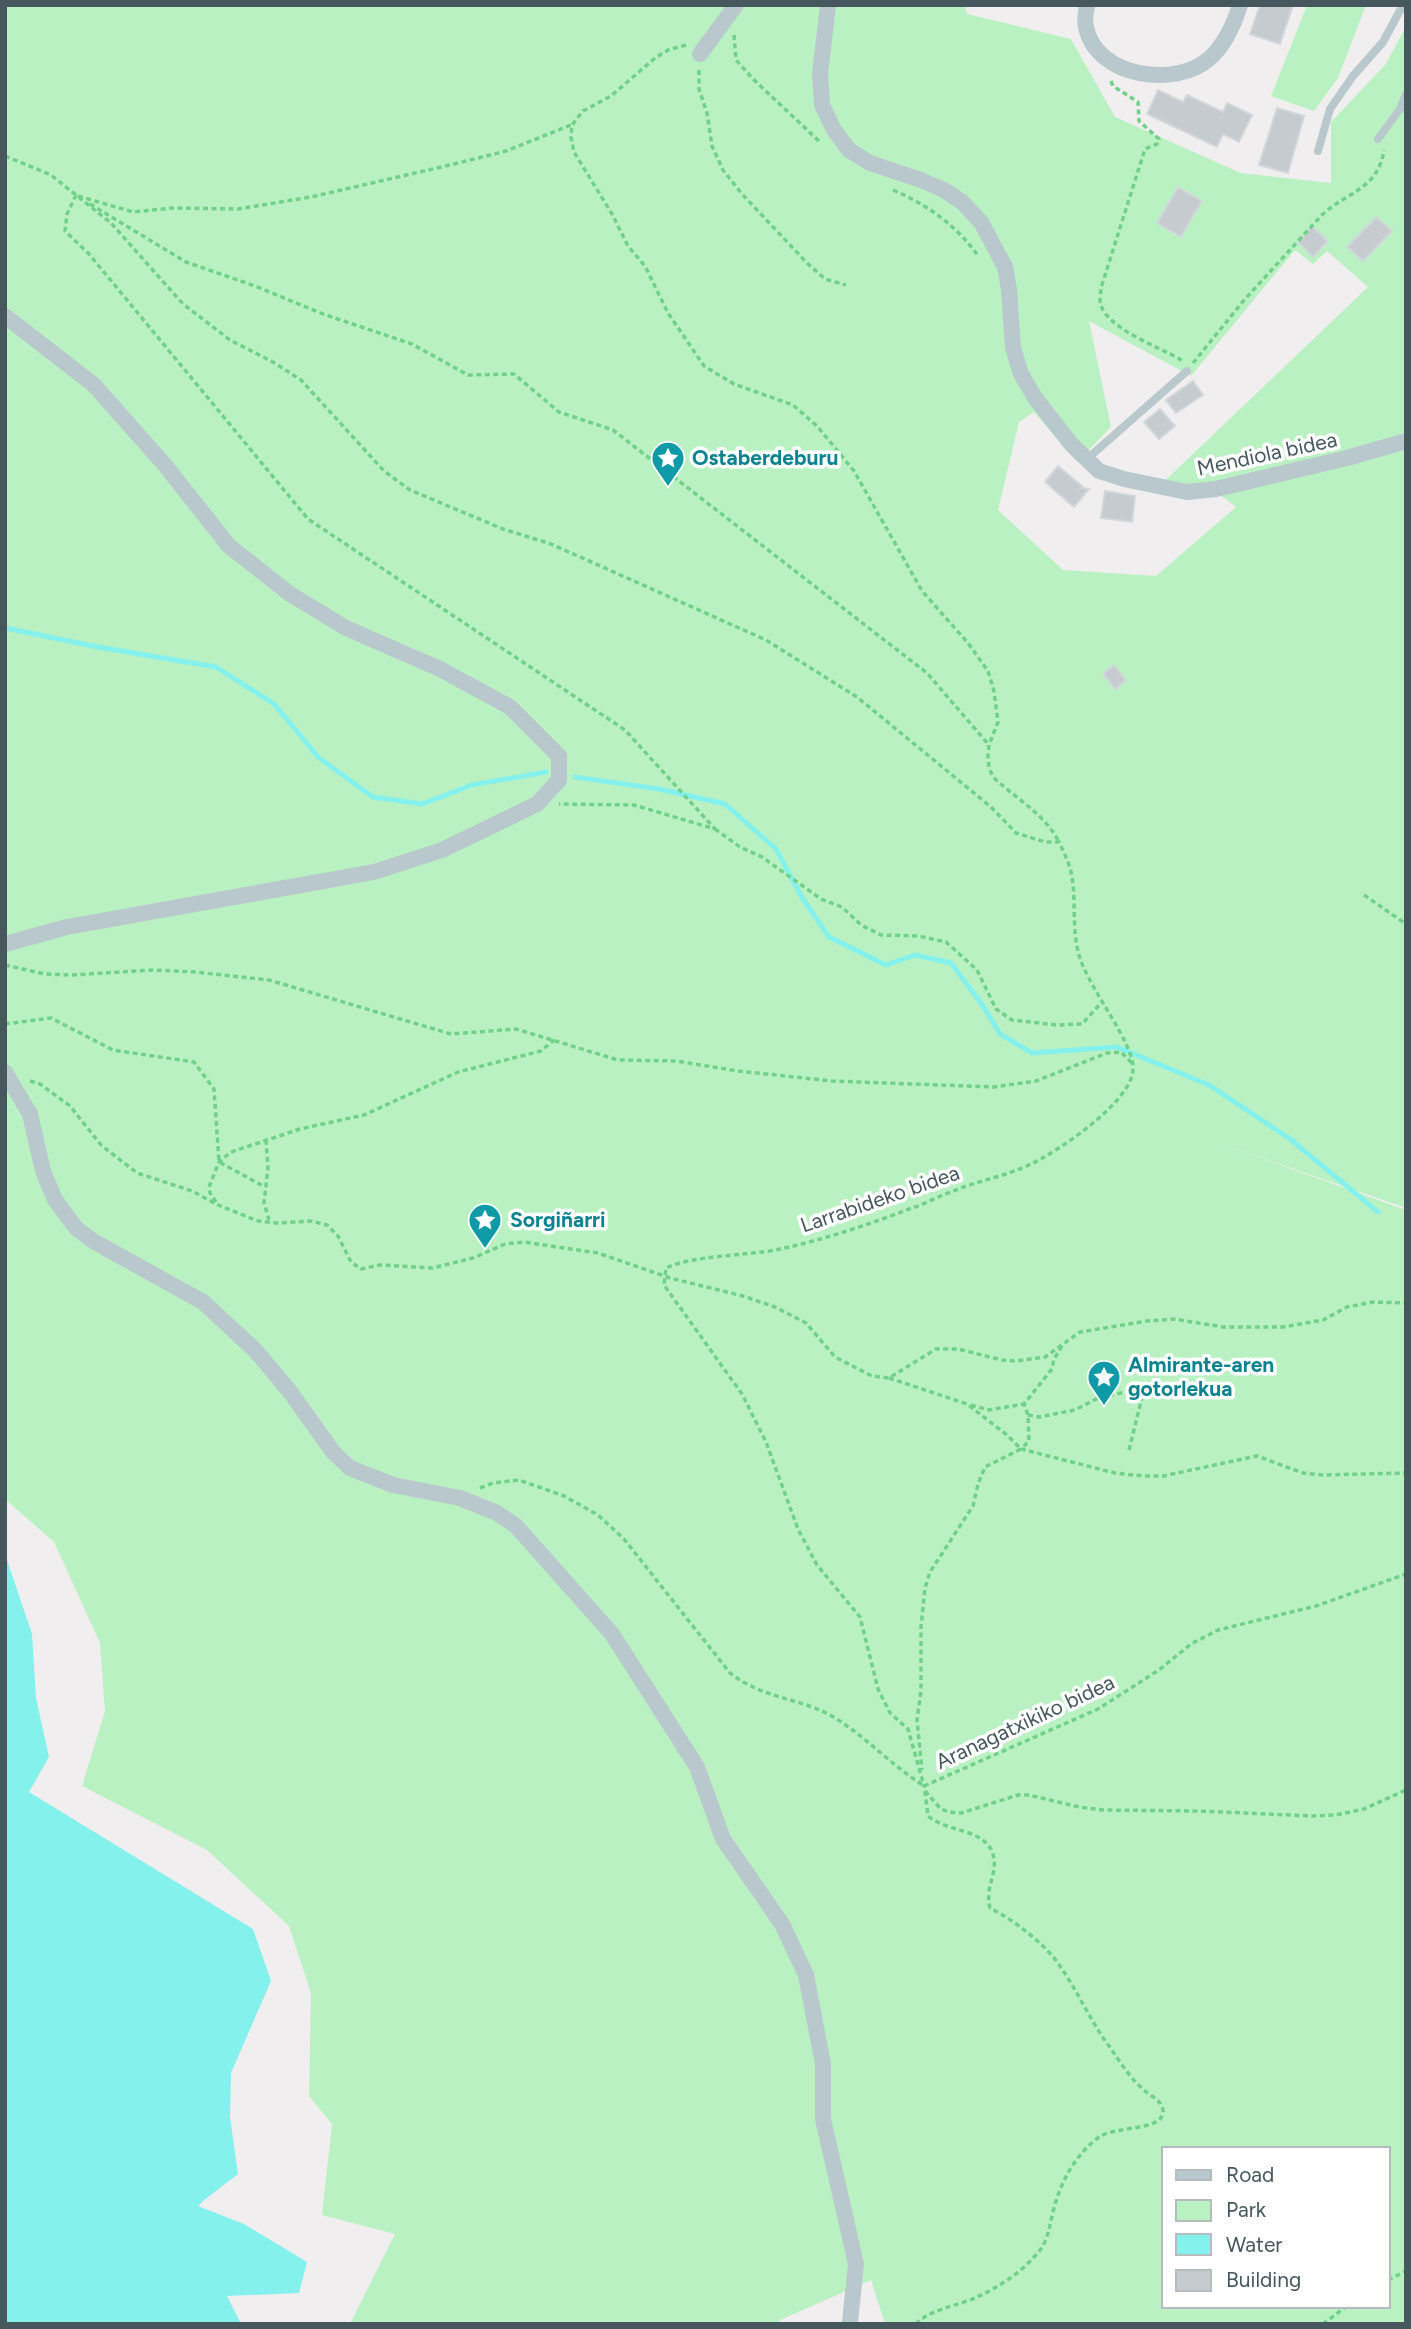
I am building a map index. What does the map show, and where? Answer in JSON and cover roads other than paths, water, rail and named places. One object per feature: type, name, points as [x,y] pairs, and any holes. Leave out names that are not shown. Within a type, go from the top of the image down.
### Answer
[{"type":"street","points":[[705,47],[736,5]]},
{"type":"street","name":"Mendiola bidea","points":[[828,5],[820,74],[822,105],[834,130],[849,150],[860,157],[944,190],[962,202],[981,222],[1005,267],[1013,348],[1021,374],[1035,398],[1072,445],[1099,471],[1187,492],[1216,489],[1406,441]]},
{"type":"street","points":[[1087,5],[1086,27],[1098,52],[1118,66],[1143,74],[1167,75],[1189,71],[1210,58],[1225,41],[1240,5]]},
{"type":"street","points":[[5,316],[93,385],[164,464],[229,546],[290,594],[346,628],[440,669],[510,707],[559,756],[559,780],[537,804],[442,850],[374,872],[67,927],[5,944]]},
{"type":"street","points":[[5,1072],[30,1114],[43,1171],[55,1200],[76,1228],[93,1241],[203,1302],[255,1350],[291,1393],[333,1452],[350,1468],[393,1485],[460,1498],[497,1513],[516,1525],[612,1634],[697,1767],[723,1839],[782,1924],[806,1976],[823,2064],[823,2119],[856,2264],[849,2323]]},
{"type":"lane","points":[[1318,151],[1330,110],[1353,76],[1383,42],[1403,5]]},
{"type":"lane","points":[[1378,139],[1400,110],[1406,94]]},
{"type":"lane","points":[[1087,459],[1187,371]]},
{"type":"water","points":[[5,1554],[32,1634],[36,1698],[49,1757],[29,1792],[253,1929],[271,1981],[231,2073],[230,2117],[238,2174],[198,2206],[244,2224],[307,2262],[299,2293],[227,2296],[241,2324],[5,2324]]},
{"type":"waterway","points":[[5,628],[216,667],[274,704],[319,758],[373,797],[422,804],[472,785],[546,772]]},
{"type":"waterway","points":[[575,777],[659,789],[725,804],[776,849],[801,896],[829,937],[886,965],[915,955],[951,963],[1000,1034],[1032,1053],[1117,1047],[1209,1085],[1290,1139],[1378,1212]]},
{"type":"place","name":"Ostaberdeburu","points":[[668,488]]},
{"type":"place","name":"Sorgiñarri","points":[[485,1250]]},
{"type":"place","name":"Almirante-aren gotorlekua","points":[[1104,1407]]}]
